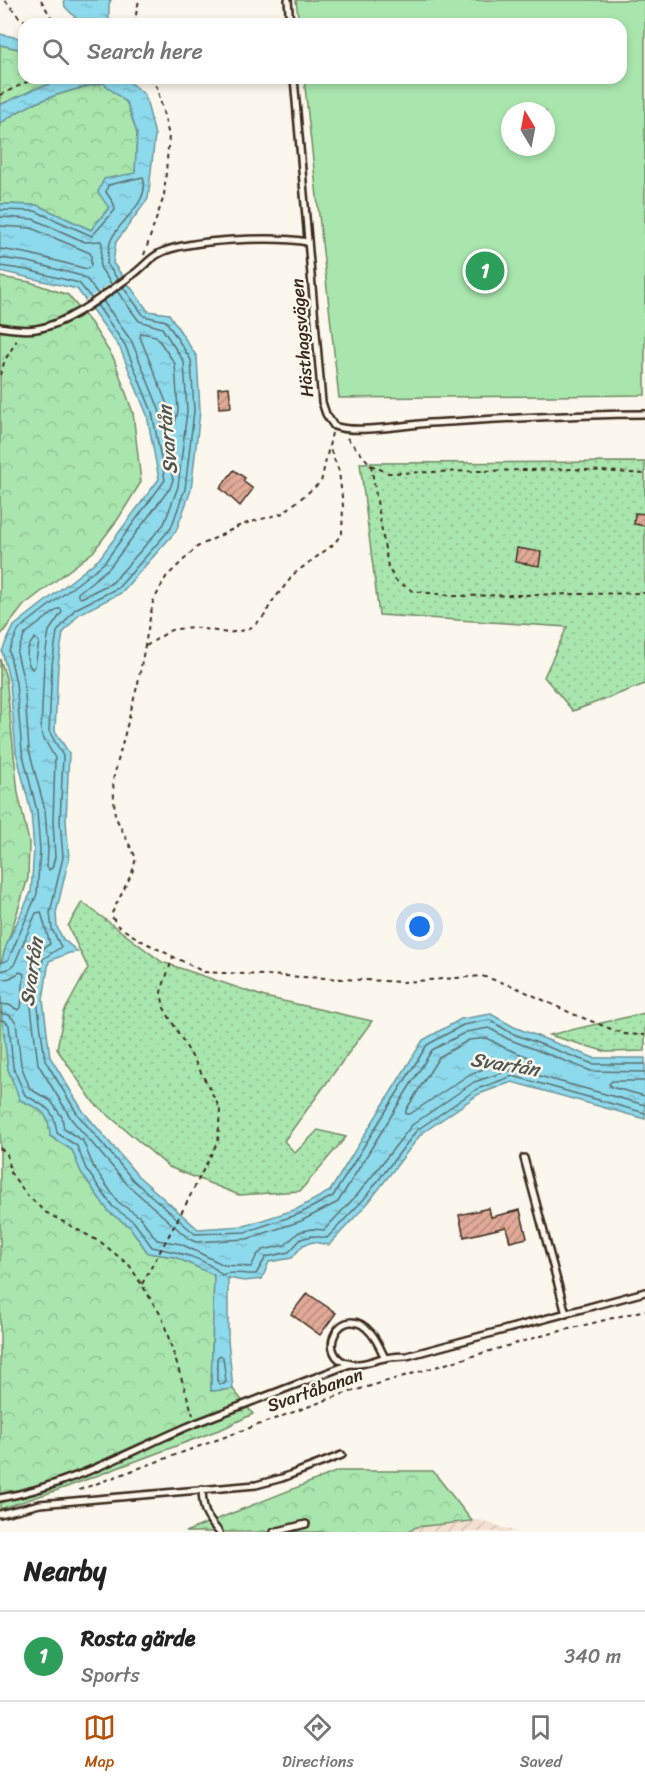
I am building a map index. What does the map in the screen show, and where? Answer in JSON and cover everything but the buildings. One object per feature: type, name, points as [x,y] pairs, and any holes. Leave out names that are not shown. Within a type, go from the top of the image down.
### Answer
[{"type":"lane","points":[[288,0],[290,18]]},
{"type":"lane","name":"Hästhagsvägen","points":[[295,84],[322,402],[334,426]]},
{"type":"lane","points":[[0,327],[35,330],[52,325],[132,275],[159,254],[180,246],[276,239],[308,242]]},
{"type":"lane","points":[[334,426],[350,429],[430,423],[645,414]]},
{"type":"lane","points":[[524,1158],[566,1314]]},
{"type":"lane","points":[[0,1498],[31,1492],[121,1457],[195,1424],[350,1364],[407,1356],[645,1292]]},
{"type":"lane","points":[[350,1364],[334,1351],[332,1341],[334,1332],[342,1324],[362,1325],[372,1334],[385,1358]]},
{"type":"lane","points":[[0,1514],[40,1504],[256,1485],[282,1478],[342,1455]]},
{"type":"lane","points":[[202,1489],[203,1510],[207,1519],[219,1532]]},
{"type":"lane","points":[[274,1532],[306,1524]]},
{"type":"path","points":[[5,0],[21,18]]},
{"type":"path","points":[[41,0],[52,18]]},
{"type":"path","points":[[135,18],[139,0]]},
{"type":"path","points":[[0,95],[23,84]]},
{"type":"path","points":[[143,266],[144,250],[164,196],[169,136],[157,87],[154,84]]},
{"type":"path","points":[[0,375],[5,360],[24,330]]},
{"type":"path","points":[[334,426],[321,482],[283,513],[241,525],[197,547],[166,577],[153,602],[138,683],[113,780],[115,816],[136,858],[132,873],[111,915],[118,926],[140,940],[204,972],[404,982],[482,976],[513,986],[573,1014],[624,1034],[645,1035]]},
{"type":"path","points":[[334,426],[351,441],[371,465],[388,473],[573,470],[645,474]]},
{"type":"path","points":[[145,647],[171,630],[192,627],[228,633],[254,626],[265,615],[271,603],[295,573],[334,544],[342,533],[343,506],[339,471],[330,449]]},
{"type":"path","points":[[371,465],[388,567],[395,580],[413,591],[454,596],[645,593]]},
{"type":"path","points":[[142,1284],[218,1141],[220,1109],[164,1008],[161,992],[173,957]]},
{"type":"path","points":[[0,1148],[7,1154],[10,1172],[27,1195],[45,1212],[102,1243],[130,1266],[162,1317],[191,1402],[195,1424]]},
{"type":"path","name":"Svartåbanan","points":[[79,1491],[344,1395],[541,1336],[645,1310]]},
{"type":"shaded area","points":[[479,1520],[517,1532],[410,1532],[416,1527]]},
{"type":"green space","points":[[296,0],[645,0],[645,395],[339,398],[305,84],[627,84],[627,18],[298,18]]},
{"type":"green space","points":[[0,45],[18,49],[18,84],[51,84],[0,105]]},
{"type":"green space","points":[[105,84],[127,103],[137,133],[135,174],[91,230],[37,205],[0,204],[0,124],[36,103],[76,89]]},
{"type":"green space","points":[[0,277],[30,282],[68,295],[91,323],[114,359],[133,413],[141,482],[118,519],[93,552],[24,605],[0,636]]},
{"type":"green space","points":[[645,462],[645,684],[573,711],[544,677],[567,627],[379,615],[360,463]]},
{"type":"green space","points":[[0,659],[6,678],[18,793],[29,842],[28,878],[0,967]]},
{"type":"green space","points":[[82,902],[162,962],[265,997],[372,1021],[284,1141],[295,1153],[318,1130],[346,1137],[300,1191],[239,1195],[169,1167],[94,1103],[57,1049],[64,1012],[88,968],[68,926]]},
{"type":"green space","points":[[0,990],[8,1069],[20,1100],[46,1116],[50,1136],[72,1150],[81,1172],[109,1212],[130,1227],[148,1253],[175,1257],[214,1275],[211,1391],[233,1389],[253,1414],[224,1428],[64,1488],[0,1509]]},
{"type":"green space","points":[[645,1013],[645,1051],[607,1052],[549,1035]]},
{"type":"green space","points":[[338,1471],[433,1471],[472,1521],[416,1527],[409,1532],[185,1532]]},
{"type":"water","points":[[64,0],[111,0],[109,18],[76,18],[65,7]]},
{"type":"water","points":[[0,34],[18,38],[18,49],[0,45]]},
{"type":"water","points":[[51,84],[98,84],[36,103],[0,124],[0,105]]},
{"type":"water","name":"Svartån","points":[[104,84],[132,84],[145,95],[155,135],[148,199],[116,242],[113,263],[148,311],[169,314],[197,357],[200,411],[191,490],[176,531],[121,593],[79,614],[63,633],[58,665],[55,731],[69,753],[66,821],[69,858],[56,913],[57,927],[63,939],[78,952],[49,961],[43,1000],[50,1057],[83,1111],[138,1176],[198,1229],[244,1226],[297,1209],[330,1191],[423,1040],[461,1019],[491,1014],[514,1027],[594,1058],[645,1058],[645,1119],[512,1082],[479,1094],[421,1134],[368,1203],[329,1245],[313,1242],[303,1245],[292,1258],[269,1262],[262,1279],[244,1281],[228,1278],[228,1340],[233,1389],[211,1391],[214,1275],[175,1257],[148,1253],[130,1227],[109,1212],[81,1172],[72,1150],[50,1136],[46,1116],[20,1100],[8,1069],[2,1018],[0,967],[6,946],[31,892],[34,850],[31,812],[16,752],[10,684],[2,651],[14,626],[99,559],[159,479],[147,415],[120,348],[77,289],[0,271],[0,204],[37,205],[91,230],[109,208],[98,192],[104,179],[135,173],[137,133],[127,103]]},
{"type":"pier","points":[[125,274],[129,280],[88,309],[83,302]]},
{"type":"place","name":"Rosta gärde","points":[[485,271]]}]
